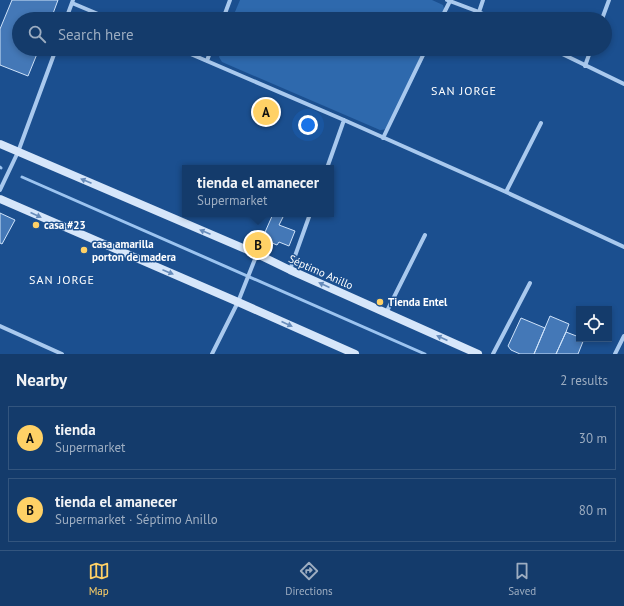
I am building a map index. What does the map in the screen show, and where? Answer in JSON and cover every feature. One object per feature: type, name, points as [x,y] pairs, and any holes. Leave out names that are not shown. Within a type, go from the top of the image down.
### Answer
[{"type":"main road","name":"Séptimo Anillo","points":[[0,144],[257,254],[478,354]]},
{"type":"main road","points":[[0,199],[238,302],[353,354]]},
{"type":"street","points":[[226,12],[230,0]]},
{"type":"street","points":[[444,12],[449,1],[479,12],[483,0]]},
{"type":"street","points":[[605,12],[609,0]]},
{"type":"street","points":[[69,12],[73,1],[96,12]]},
{"type":"street","points":[[0,190],[18,152],[53,56]]},
{"type":"street","points":[[195,56],[506,192],[624,247]]},
{"type":"street","points":[[206,61],[208,56]]},
{"type":"street","points":[[383,138],[423,56]]},
{"type":"street","points":[[566,56],[624,84]]},
{"type":"street","points":[[585,66],[589,56]]},
{"type":"street","points":[[328,165],[344,120]]},
{"type":"street","points":[[506,192],[541,123]]},
{"type":"street","points":[[290,270],[309,217]]},
{"type":"street","points":[[386,313],[425,235]]},
{"type":"street","points":[[212,354],[238,302],[257,254]]},
{"type":"street","points":[[493,354],[530,283]]},
{"type":"street","points":[[0,326],[62,354]]},
{"type":"street","points":[[615,354],[624,336]]},
{"type":"shaded area","points":[[240,0],[432,0],[443,5],[445,12],[235,12]]},
{"type":"shaded area","points":[[425,56],[389,129],[380,130],[222,62],[219,57]]},
{"type":"building","points":[[12,0],[58,0],[54,12],[12,12],[12,56],[36,56],[28,76],[0,65],[0,29]]},
{"type":"building","points":[[0,213],[15,220],[2,244],[0,243]]},
{"type":"building","points":[[272,217],[283,217],[279,225],[295,231],[289,246],[279,242],[277,245],[262,239]]},
{"type":"building","points":[[550,316],[569,324],[566,332],[556,354],[534,354]]},
{"type":"building","points":[[521,318],[545,328],[534,354],[520,354],[511,350],[508,346]]},
{"type":"building","points":[[566,332],[576,336],[576,342],[583,342],[578,354],[556,354]]},
{"type":"waterway","points":[[22,177],[425,354]]},
{"type":"place","name":"tienda","points":[[266,112]]},
{"type":"place","name":"casa #23","points":[[36,225]]},
{"type":"place","name":"tienda el amanecer","points":[[258,245]]},
{"type":"place","name":"casa amarilla porton de madera","points":[[84,250]]},
{"type":"place","name":"Tienda Entel","points":[[380,302]]},
{"type":"district","name":"SAN JORGE","points":[[464,90]]},
{"type":"district","name":"SAN JORGE","points":[[62,279]]}]
